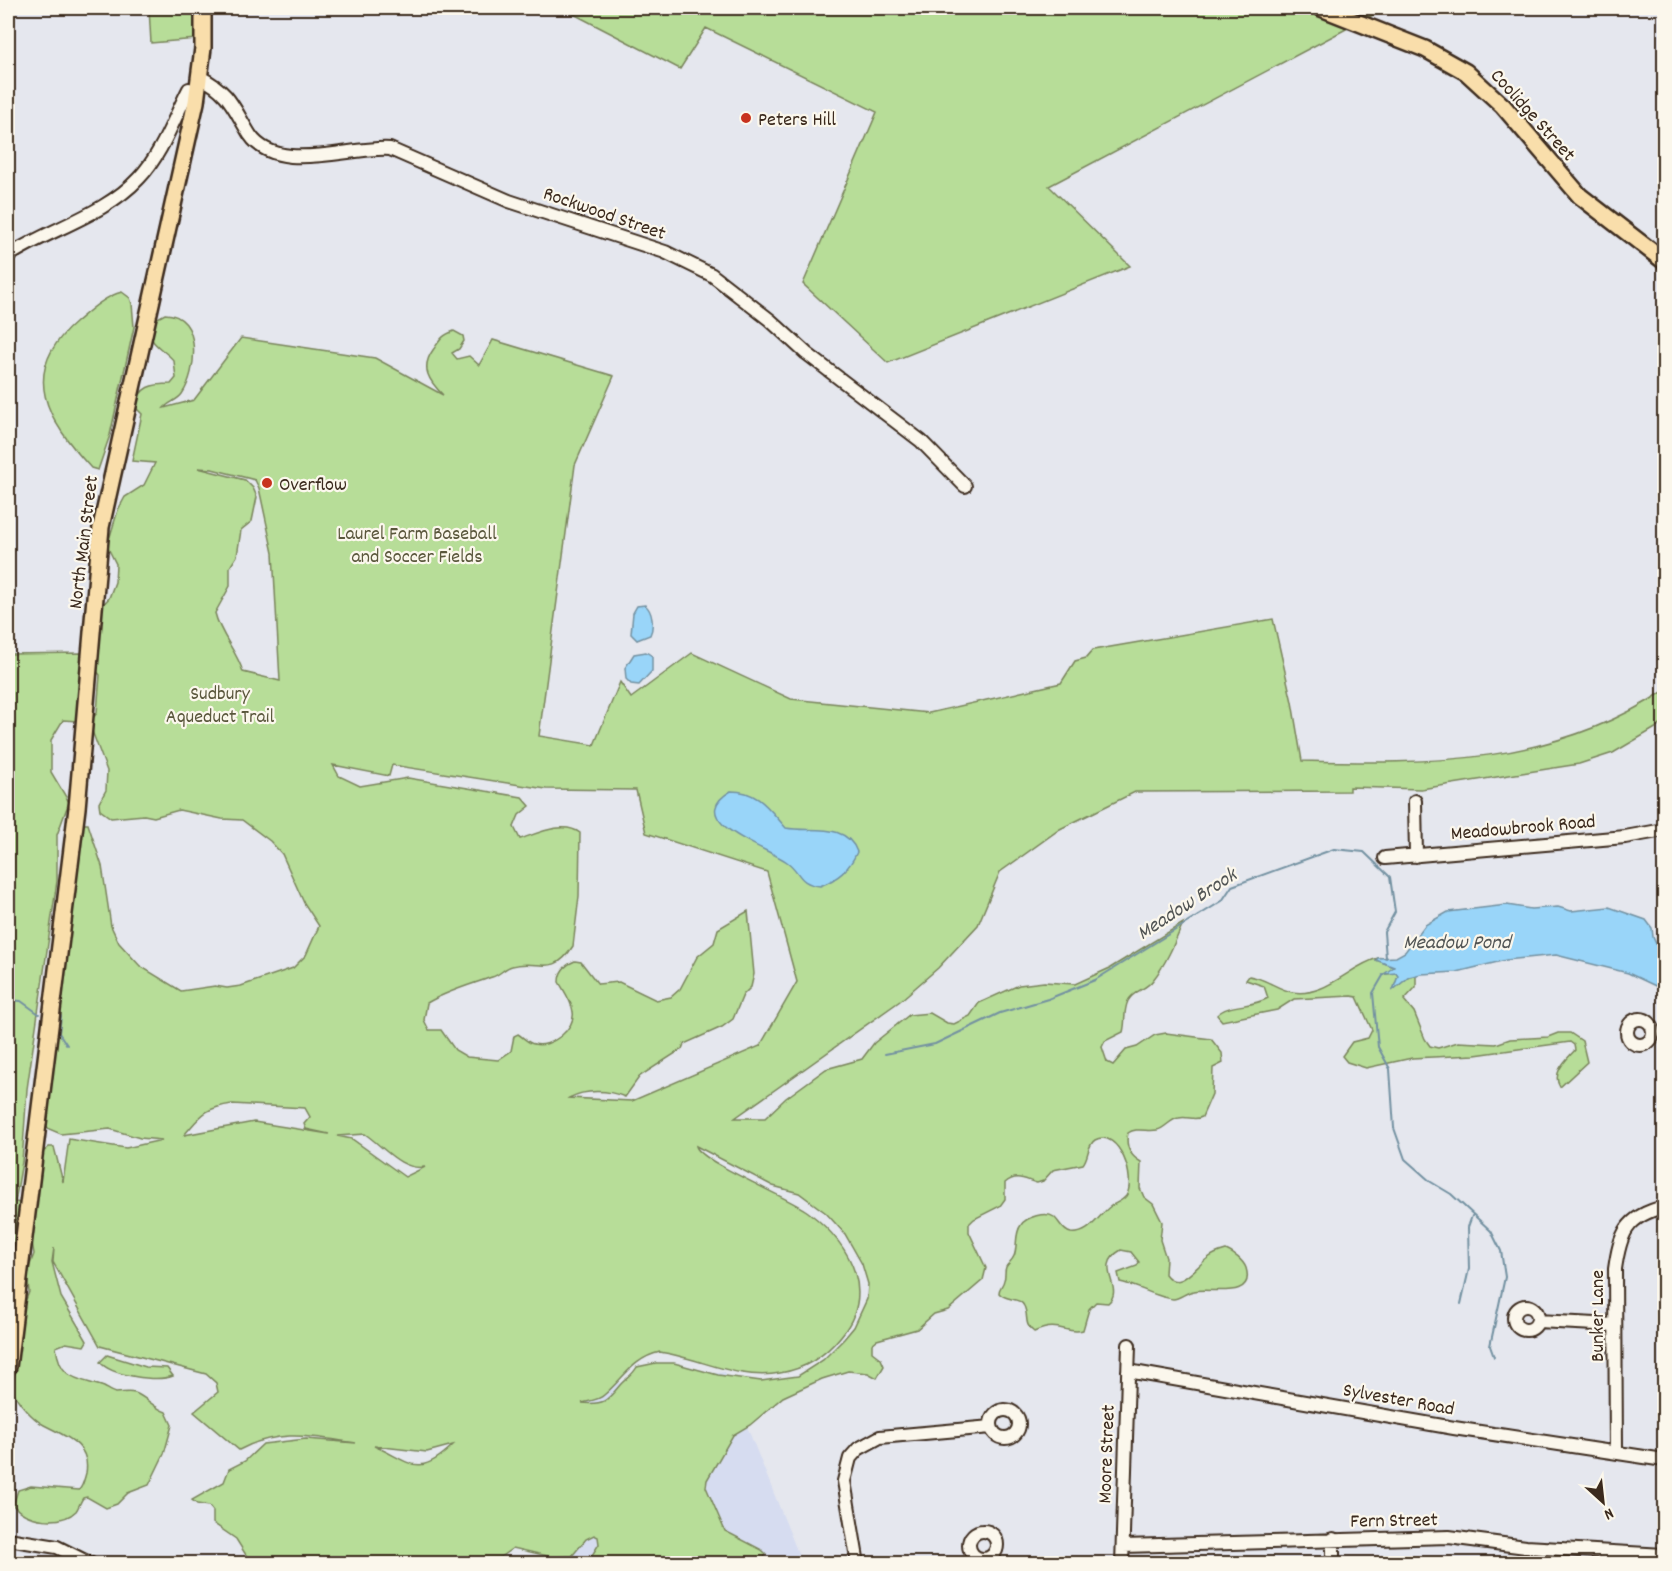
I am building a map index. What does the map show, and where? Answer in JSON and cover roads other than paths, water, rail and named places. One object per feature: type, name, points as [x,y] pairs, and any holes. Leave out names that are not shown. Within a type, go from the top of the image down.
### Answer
[{"type":"main road","name":"North Main Street","points":[[8,1367],[83,750],[101,527],[190,130],[200,77],[203,8]]},
{"type":"main road","name":"Coolidge Street","points":[[1321,8],[1425,49],[1466,72],[1494,96],[1587,203],[1665,261]]},
{"type":"street","name":"Rockwood Street","points":[[200,77],[218,87],[231,100],[250,135],[265,151],[297,157],[358,149],[390,148],[509,201],[664,252],[712,275],[770,320],[806,353],[921,441],[965,486]]},
{"type":"street","points":[[8,255],[125,191],[149,166],[189,89]]},
{"type":"street","points":[[170,126],[190,130]]},
{"type":"street","points":[[1414,801],[1416,856]]},
{"type":"street","name":"Meadowbrook Road","points":[[1385,858],[1625,837],[1665,830]]},
{"type":"street","name":"Bunker Lane","points":[[1616,1452],[1615,1269],[1619,1244],[1628,1225],[1640,1216],[1665,1207]]},
{"type":"street","points":[[1538,1321],[1615,1325]]},
{"type":"street","name":"Moore Street","points":[[1122,1563],[1129,1346]]},
{"type":"street","name":"Sylvester Road","points":[[1128,1371],[1473,1431],[1665,1460]]},
{"type":"street","points":[[858,1563],[844,1481],[848,1464],[858,1449],[880,1437],[991,1426]]},
{"type":"street","name":"Fern Street","points":[[1122,1546],[1449,1537],[1518,1547],[1665,1555]]},
{"type":"street","points":[[8,1539],[57,1547],[91,1563]]},
{"type":"street","points":[[1333,1539],[1333,1563]]},
{"type":"water","points":[[645,605],[651,615],[651,632],[650,635],[637,640],[631,634],[633,613],[637,606]]},
{"type":"water","points":[[646,652],[652,656],[652,671],[639,685],[631,684],[626,679],[625,668],[634,654]]},
{"type":"water","points":[[731,791],[749,794],[763,802],[786,828],[826,830],[845,836],[852,842],[857,852],[854,858],[847,869],[832,880],[820,886],[808,883],[787,862],[748,842],[722,823],[716,813],[718,802]]},
{"type":"water","name":"Meadow Pond","points":[[1507,905],[1531,909],[1558,907],[1571,911],[1609,907],[1646,920],[1652,928],[1653,937],[1664,962],[1664,990],[1628,973],[1556,955],[1506,960],[1457,972],[1421,974],[1409,977],[1393,990],[1398,976],[1396,973],[1384,974],[1394,967],[1376,960],[1378,958],[1396,957],[1405,952],[1425,925],[1448,912]]},
{"type":"waterway","name":"Meadow Brook","points":[[885,1054],[935,1044],[1000,1013],[1048,999],[1095,980],[1222,901],[1232,886],[1334,849],[1364,852],[1390,877],[1395,912],[1384,932],[1386,958]]},
{"type":"waterway","points":[[1384,974],[1373,993],[1378,1047],[1390,1069],[1394,1128],[1405,1159],[1431,1182],[1451,1194],[1491,1231],[1501,1251],[1505,1277],[1490,1346],[1494,1357]]},
{"type":"waterway","points":[[8,1000],[21,1001],[39,1014]]},
{"type":"waterway","points":[[61,1016],[59,1033],[67,1045]]},
{"type":"waterway","points":[[1461,1304],[1469,1269],[1468,1227],[1472,1216]]},
{"type":"place","name":"Peters Hill","points":[[746,118]]},
{"type":"place","name":"Overflow","points":[[267,483]]},
{"type":"park label","name":"Laurel Farm Baseball and Soccer Fields","points":[[417,544]]},
{"type":"park label","name":"Sudbury Aqueduct Trail","points":[[220,704]]}]
